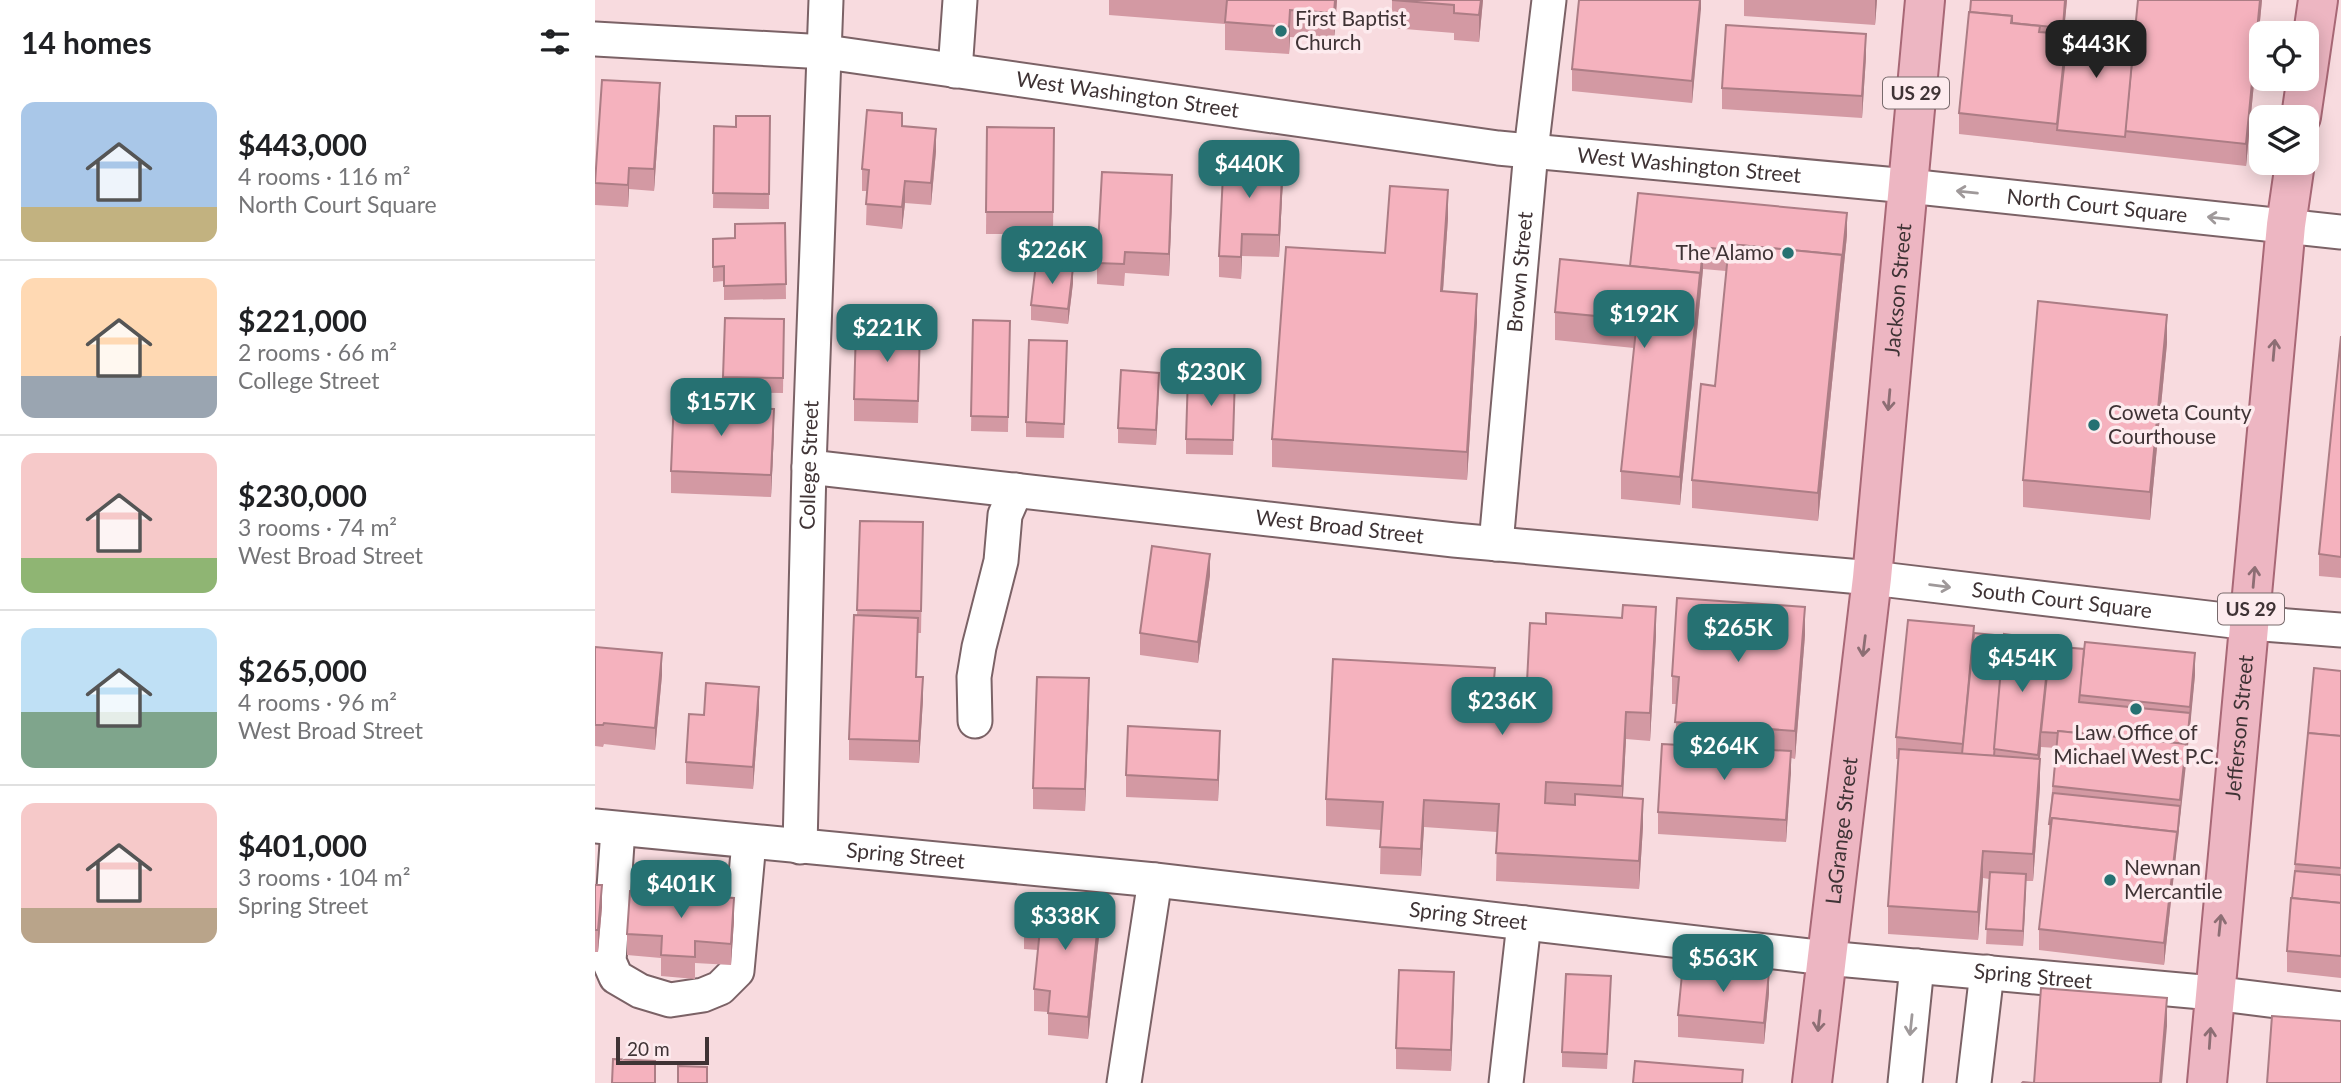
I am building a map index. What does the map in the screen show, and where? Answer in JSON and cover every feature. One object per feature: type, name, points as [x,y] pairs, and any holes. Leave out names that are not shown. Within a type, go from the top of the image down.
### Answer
[{"type":"main road","name":"Jackson Street","points":[[1873,578],[1925,0]]},
{"type":"main road","points":[[2303,105],[2318,0]]},
{"type":"main road","name":"Jefferson Street","points":[[2207,1083],[2213,993],[2286,225],[2293,175]]},
{"type":"main road","name":"LaGrange Street","points":[[1812,1083],[1873,578]]},
{"type":"street","name":"College Street","points":[[800,847],[809,467],[826,0]]},
{"type":"street","points":[[955,71],[960,0]]},
{"type":"street","name":"Brown Street","points":[[1496,544],[1531,151],[1549,0]]},
{"type":"street","name":"West Washington Street","points":[[595,39],[826,52],[1531,151],[1908,186]]},
{"type":"street","name":"North Court Square","points":[[1908,186],[2341,232]]},
{"type":"street","name":"West Broad Street","points":[[809,467],[1496,544],[1873,578]]},
{"type":"street","points":[[975,722],[974,677],[979,647],[1001,561],[1005,514],[1016,490]]},
{"type":"street","name":"South Court Square","points":[[1873,578],[2250,623],[2341,630]]},
{"type":"street","points":[[607,828],[609,961],[616,977],[640,991],[670,1000],[703,995],[720,988],[737,971],[749,842]]},
{"type":"street","name":"Spring Street","points":[[607,828],[1155,880],[1826,958],[2213,993],[2341,1009]]},
{"type":"street","points":[[1124,1083],[1155,880]]},
{"type":"street","points":[[1506,1083],[1524,923]]},
{"type":"street","points":[[1905,1083],[1917,966]]},
{"type":"street","points":[[1974,1083],[1987,972]]},
{"type":"building","points":[[1227,0],[1335,0],[1334,13],[1290,10],[1289,27],[1225,22]]},
{"type":"building","points":[[1392,0],[1481,0],[1479,15],[1454,13],[1454,5]]},
{"type":"building","points":[[1579,0],[1700,0],[1692,81],[1572,69]]},
{"type":"building","points":[[1971,0],[2065,0],[2063,28],[2012,23],[2012,16],[1970,12]]},
{"type":"building","points":[[2138,0],[2260,0],[2258,21],[2249,21],[2249,91],[2251,91],[2246,144],[2125,131]]},
{"type":"building","points":[[1969,12],[2012,16],[2011,23],[2040,26],[2039,32],[2053,33],[2053,27],[2067,29],[2057,124],[1959,113]]},
{"type":"building","points":[[2069,22],[2135,29],[2125,137],[2057,130]]},
{"type":"building","points":[[1726,25],[1866,34],[1862,96],[1722,88]]},
{"type":"building","points":[[602,80],[660,83],[654,169],[629,168],[628,185],[595,183]]},
{"type":"building","points":[[867,110],[902,113],[902,126],[936,129],[931,183],[905,181],[902,207],[866,204],[869,170],[862,169]]},
{"type":"building","points":[[736,116],[770,116],[769,194],[713,193],[714,126],[736,127]]},
{"type":"building","points":[[987,127],[1054,128],[1053,212],[986,212]]},
{"type":"building","points":[[1224,154],[1283,157],[1279,235],[1242,234],[1241,257],[1219,256]]},
{"type":"building","points":[[1102,172],[1172,175],[1169,254],[1125,252],[1124,264],[1097,263]]},
{"type":"building","points":[[1390,186],[1448,190],[1441,291],[1477,294],[1467,452],[1272,439],[1286,247],[1385,253]]},
{"type":"building","points":[[1638,193],[1847,213],[1842,261],[1842,255],[1729,244],[1729,250],[1703,247],[1700,279],[1700,273],[1630,266]]},
{"type":"building","points":[[785,223],[786,284],[724,286],[724,266],[713,267],[713,239],[735,238],[735,224]]},
{"type":"building","points":[[1729,244],[1842,255],[1818,493],[1692,480],[1701,384],[1715,386]]},
{"type":"building","points":[[1560,259],[1700,273],[1680,477],[1621,471],[1637,320],[1555,312]]},
{"type":"building","points":[[1036,264],[1073,268],[1068,309],[1031,305]]},
{"type":"building","name":"Coweta County Courthouse","points":[[2038,301],[2167,315],[2150,492],[2023,480]]},
{"type":"building","points":[[725,318],[784,319],[783,378],[723,377]]},
{"type":"building","points":[[973,320],[1010,321],[1008,417],[971,416]]},
{"type":"building","points":[[856,327],[920,329],[918,401],[854,399]]},
{"type":"building","points":[[2341,336],[2341,557],[2319,554]]},
{"type":"building","points":[[1029,340],[1067,341],[1064,424],[1026,422]]},
{"type":"building","points":[[1121,370],[1159,373],[1156,430],[1118,428]]},
{"type":"building","points":[[1188,375],[1235,376],[1233,440],[1186,439]]},
{"type":"building","points":[[674,398],[739,401],[739,408],[774,409],[771,475],[671,471]]},
{"type":"building","points":[[860,521],[923,522],[921,611],[857,610]]},
{"type":"building","points":[[1152,546],[1210,554],[1198,642],[1140,633]]},
{"type":"building","points":[[1677,598],[1805,607],[1795,731],[1675,722],[1679,677],[1672,676]]},
{"type":"building","points":[[1623,605],[1656,607],[1650,713],[1626,712],[1622,786],[1546,782],[1545,803],[1575,805],[1575,794],[1643,799],[1639,861],[1496,853],[1499,804],[1424,800],[1421,849],[1380,847],[1383,802],[1326,799],[1333,659],[1495,668],[1494,680],[1527,682],[1530,623],[1546,624],[1546,613],[1622,618]]},
{"type":"building","points":[[854,615],[918,618],[916,677],[923,677],[919,741],[849,739]]},
{"type":"building","points":[[1908,620],[1974,626],[1963,744],[1896,737]]},
{"type":"building","points":[[1974,633],[2004,636],[1994,756],[1962,754]]},
{"type":"building","points":[[2004,634],[2050,640],[2038,755],[1994,749]]},
{"type":"building","points":[[2085,642],[2195,653],[2190,707],[2079,695]]},
{"type":"building","points":[[2050,646],[2084,649],[2079,702],[2190,713],[2186,751],[2186,744],[2058,731],[2041,732]]},
{"type":"building","points":[[595,647],[662,653],[655,728],[604,723],[595,725]]},
{"type":"building","points":[[2314,668],[2341,671],[2341,736],[2308,733]]},
{"type":"building","points":[[1037,677],[1089,678],[1085,789],[1033,788]]},
{"type":"building","points":[[706,683],[759,687],[753,767],[686,762],[689,714],[704,715]]},
{"type":"building","points":[[1128,726],[1220,731],[1218,780],[1126,775]]},
{"type":"building","points":[[2058,731],[2186,744],[2180,800],[2053,786]]},
{"type":"building","points":[[2308,733],[2341,736],[2341,868],[2295,864]]},
{"type":"building","points":[[1662,744],[1791,751],[1786,820],[1658,812]]},
{"type":"building","points":[[1899,749],[2040,759],[2033,854],[1983,851],[1978,912],[1888,906]]},
{"type":"building","points":[[2053,793],[2180,806],[2177,839],[2177,832],[2052,818],[2049,824]]},
{"type":"building","points":[[2052,818],[2177,832],[2164,943],[2039,929]]},
{"type":"building","points":[[2295,871],[2341,875],[2341,903],[2292,898]]},
{"type":"building","points":[[1990,872],[2026,874],[2023,931],[1986,929]]},
{"type":"building","points":[[595,885],[602,885],[598,930],[595,930]]},
{"type":"building","points":[[630,891],[734,898],[731,944],[695,941],[695,957],[661,955],[662,936],[627,934]]},
{"type":"building","points":[[1027,898],[1100,905],[1088,1017],[1048,1013],[1050,991],[1034,989],[1040,929],[1024,927]]},
{"type":"building","points":[[2291,898],[2341,903],[2341,956],[2287,951]]},
{"type":"building","points":[[1683,964],[1769,972],[1764,1023],[1678,1015]]},
{"type":"building","points":[[1399,970],[1454,972],[1451,1050],[1396,1048]]},
{"type":"building","points":[[1566,974],[1611,976],[1607,1054],[1562,1052]]},
{"type":"building","points":[[2041,988],[2167,998],[2160,1083],[2034,1083]]},
{"type":"building","points":[[2272,1016],[2341,1021],[2341,1083],[2267,1083]]},
{"type":"building","points":[[613,1059],[655,1061],[655,1083],[612,1083]]},
{"type":"building","points":[[1635,1061],[1743,1070],[1742,1083],[1633,1083]]},
{"type":"building","points":[[678,1066],[707,1067],[707,1083],[678,1083]]},
{"type":"place","name":"First Baptist Church","points":[[1281,31]]},
{"type":"place","name":"The Alamo","points":[[1788,253]]},
{"type":"place","name":"Coweta County Courthouse","points":[[2094,425]]},
{"type":"place","name":"Law Office of Michael West P.C.","points":[[2136,709]]},
{"type":"place","name":"Newnan Mercantile","points":[[2110,880]]}]
